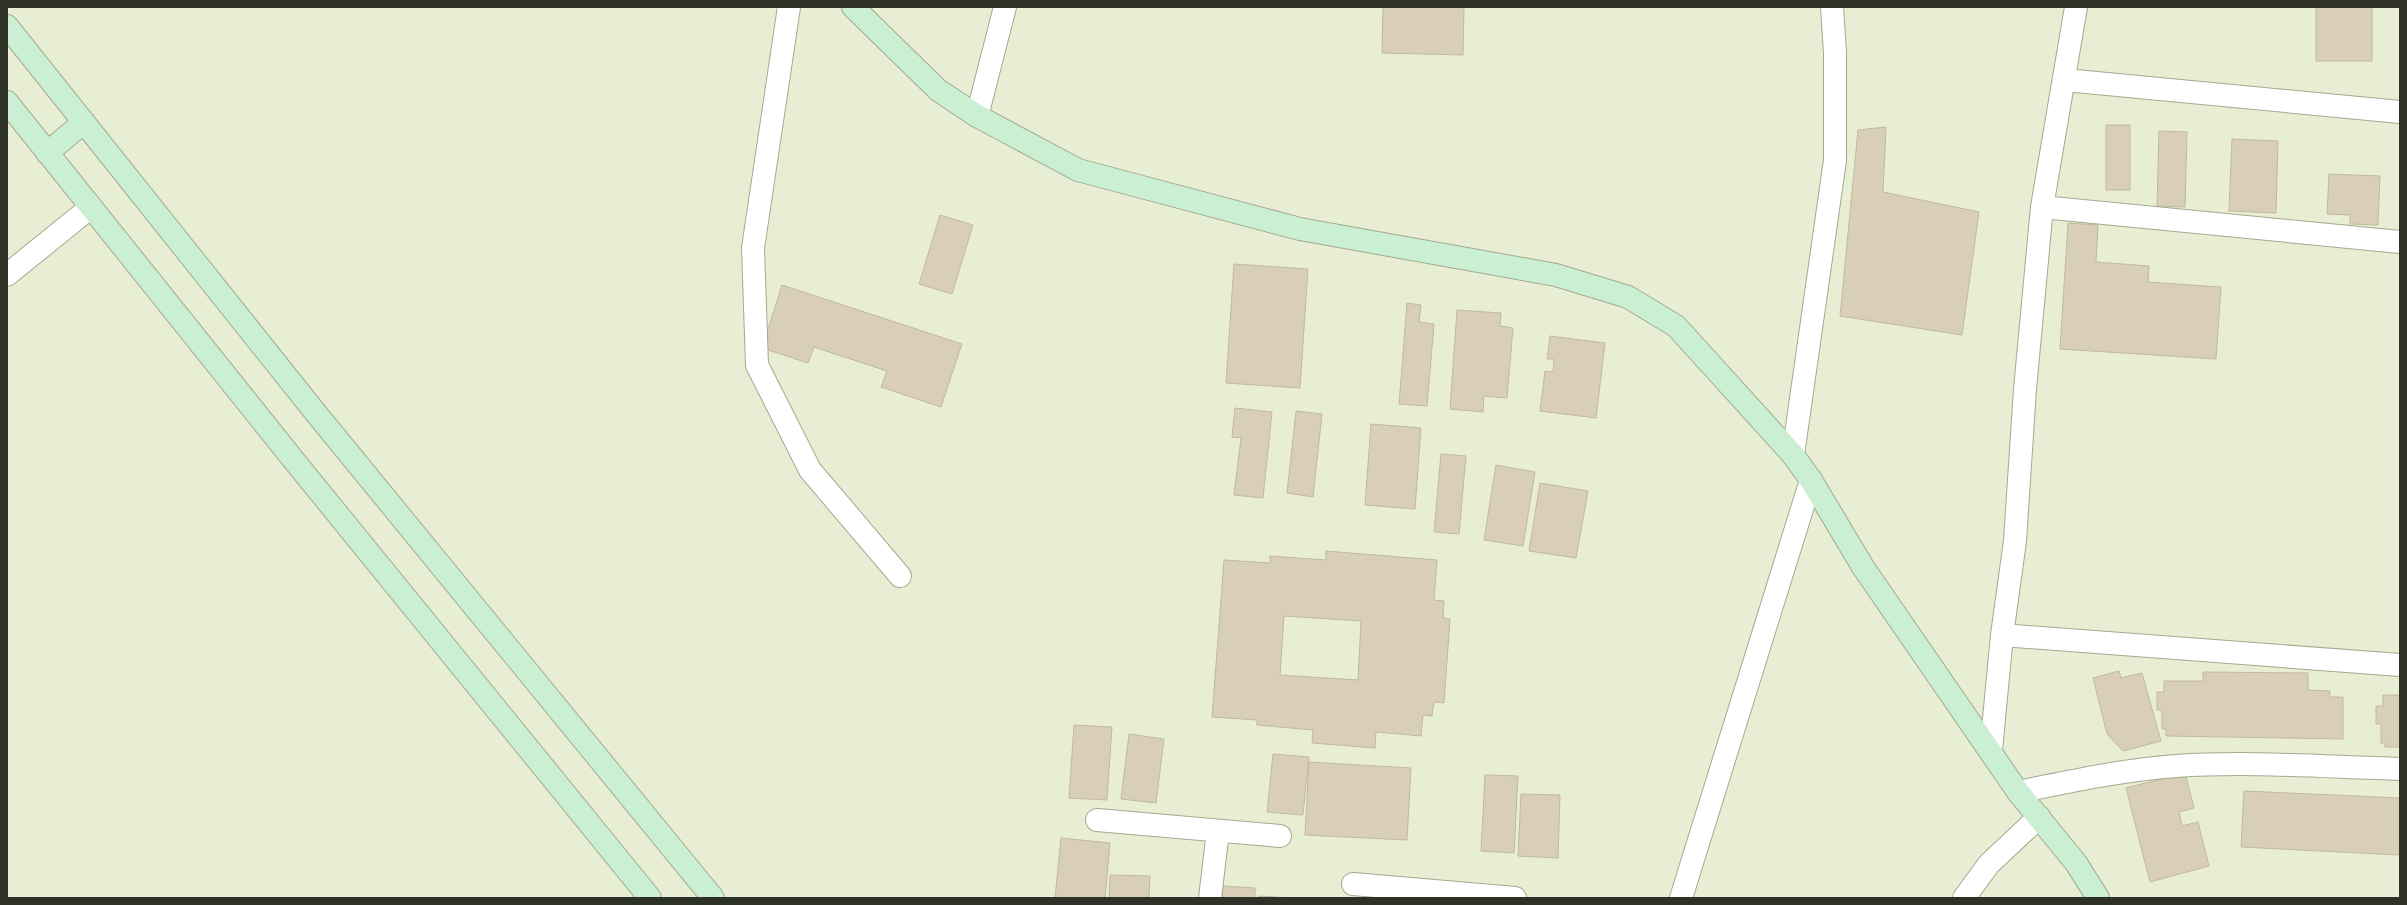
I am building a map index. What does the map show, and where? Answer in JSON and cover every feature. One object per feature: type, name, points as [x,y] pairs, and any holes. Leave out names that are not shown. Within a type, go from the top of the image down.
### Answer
[{"type":"main road","points":[[853,7],[938,90],[977,116],[1078,170],[1300,229],[1556,275],[1628,297],[1676,326],[1793,455],[1811,480],[1863,567],[2018,792],[2076,863],[2098,898]]},
{"type":"main road","points":[[7,26],[320,418],[713,898]]},
{"type":"main road","points":[[7,102],[301,469],[650,898]]},
{"type":"main road","points":[[47,153],[84,122]]},
{"type":"street","points":[[789,7],[753,248],[757,364],[810,470],[900,576]]},
{"type":"street","points":[[977,116],[1005,7]]},
{"type":"street","points":[[1793,455],[1835,160],[1835,53],[1832,7]]},
{"type":"street","points":[[1990,750],[2002,635],[2015,540],[2025,389],[2042,207],[2065,80],[2076,7]]},
{"type":"street","points":[[2065,80],[2400,112]]},
{"type":"street","points":[[7,275],[91,207]]},
{"type":"street","points":[[2042,207],[2400,242]]},
{"type":"street","points":[[1681,898],[1811,480]]},
{"type":"street","points":[[2002,635],[2400,665]]},
{"type":"street","points":[[2018,792],[2111,773],[2177,766],[2239,765],[2400,769]]},
{"type":"street","points":[[1964,898],[1989,864],[2039,817]]},
{"type":"street","points":[[1097,820],[1280,836]]},
{"type":"street","points":[[1210,898],[1218,831]]},
{"type":"street","points":[[1353,884],[1515,898]]},
{"type":"building","points":[[1383,7],[1464,7],[1463,55],[1382,53]]},
{"type":"building","points":[[2316,7],[2372,7],[2372,61],[2316,61]]},
{"type":"building","points":[[2106,125],[2130,125],[2130,190],[2106,190]]},
{"type":"building","points":[[1886,127],[1883,192],[1979,212],[1962,335],[1840,316],[1858,130]]},
{"type":"building","points":[[2159,131],[2187,132],[2185,207],[2157,206]]},
{"type":"building","points":[[2232,139],[2278,141],[2276,213],[2229,211]]},
{"type":"building","points":[[2329,174],[2380,176],[2378,225],[2350,224],[2350,215],[2327,214]]},
{"type":"building","points":[[940,215],[973,225],[952,294],[919,284]]},
{"type":"building","points":[[2068,223],[2098,225],[2096,262],[2149,266],[2148,282],[2221,287],[2216,359],[2060,349]]},
{"type":"building","points":[[1234,264],[1308,269],[1300,388],[1226,383]]},
{"type":"building","points":[[782,285],[962,344],[941,407],[881,387],[887,371],[814,347],[808,363],[762,348]]},
{"type":"building","points":[[1407,303],[1421,305],[1419,322],[1434,324],[1427,406],[1399,404]]},
{"type":"building","points":[[1457,310],[1501,313],[1500,326],[1513,328],[1507,398],[1484,396],[1483,412],[1450,409]]},
{"type":"building","points":[[1550,336],[1605,343],[1596,418],[1540,411],[1545,371],[1553,372],[1554,359],[1547,359]]},
{"type":"building","points":[[1235,408],[1272,412],[1263,498],[1234,495],[1241,438],[1232,437]]},
{"type":"building","points":[[1296,411],[1322,414],[1313,497],[1287,493]]},
{"type":"building","points":[[1371,424],[1421,428],[1415,509],[1365,505]]},
{"type":"building","points":[[1441,454],[1466,456],[1459,534],[1434,532]]},
{"type":"building","points":[[1496,465],[1535,472],[1523,546],[1484,540]]},
{"type":"building","points":[[1540,483],[1588,491],[1576,558],[1529,551]]},
{"type":"building","points":[[1326,551],[1437,560],[1434,600],[1444,601],[1443,618],[1450,619],[1444,703],[1434,702],[1432,716],[1423,715],[1421,736],[1376,732],[1375,748],[1312,743],[1313,730],[1257,725],[1257,720],[1212,717],[1224,560],[1270,563],[1270,556],[1326,560]],"holes":[[[1284,616],[1361,621],[1358,680],[1280,675]]]},
{"type":"building","points":[[2119,671],[2121,678],[2142,673],[2161,741],[2123,751],[2107,734],[2093,678]]},
{"type":"building","points":[[2203,672],[2308,673],[2308,690],[2330,691],[2330,697],[2343,697],[2343,739],[2166,736],[2166,729],[2162,729],[2162,710],[2157,710],[2157,692],[2164,692],[2164,681],[2203,681]]},
{"type":"building","points":[[2383,695],[2400,695],[2400,747],[2385,747],[2385,743],[2381,743],[2381,724],[2376,724],[2376,706],[2383,706]]},
{"type":"building","points":[[1074,725],[1112,727],[1107,800],[1069,798]]},
{"type":"building","points":[[1129,734],[1164,739],[1156,803],[1121,799]]},
{"type":"building","points":[[1273,754],[1309,757],[1303,815],[1267,812]]},
{"type":"building","points":[[1309,762],[1411,768],[1407,840],[1305,835]]},
{"type":"building","points":[[2185,773],[2194,808],[2179,812],[2182,826],[2198,822],[2209,866],[2150,882],[2126,788]]},
{"type":"building","points":[[1485,775],[1518,776],[1514,853],[1481,851]]},
{"type":"building","points":[[2244,791],[2400,798],[2400,855],[2241,847]]},
{"type":"building","points":[[1521,794],[1560,795],[1558,858],[1518,856]]},
{"type":"building","points":[[1061,838],[1110,843],[1105,898],[1055,898]]},
{"type":"building","points":[[1110,875],[1150,876],[1149,898],[1109,898]]},
{"type":"building","points":[[1223,886],[1255,888],[1255,898],[1222,898]]},
{"type":"building","points":[[1259,896],[1292,898],[1259,898]]}]
